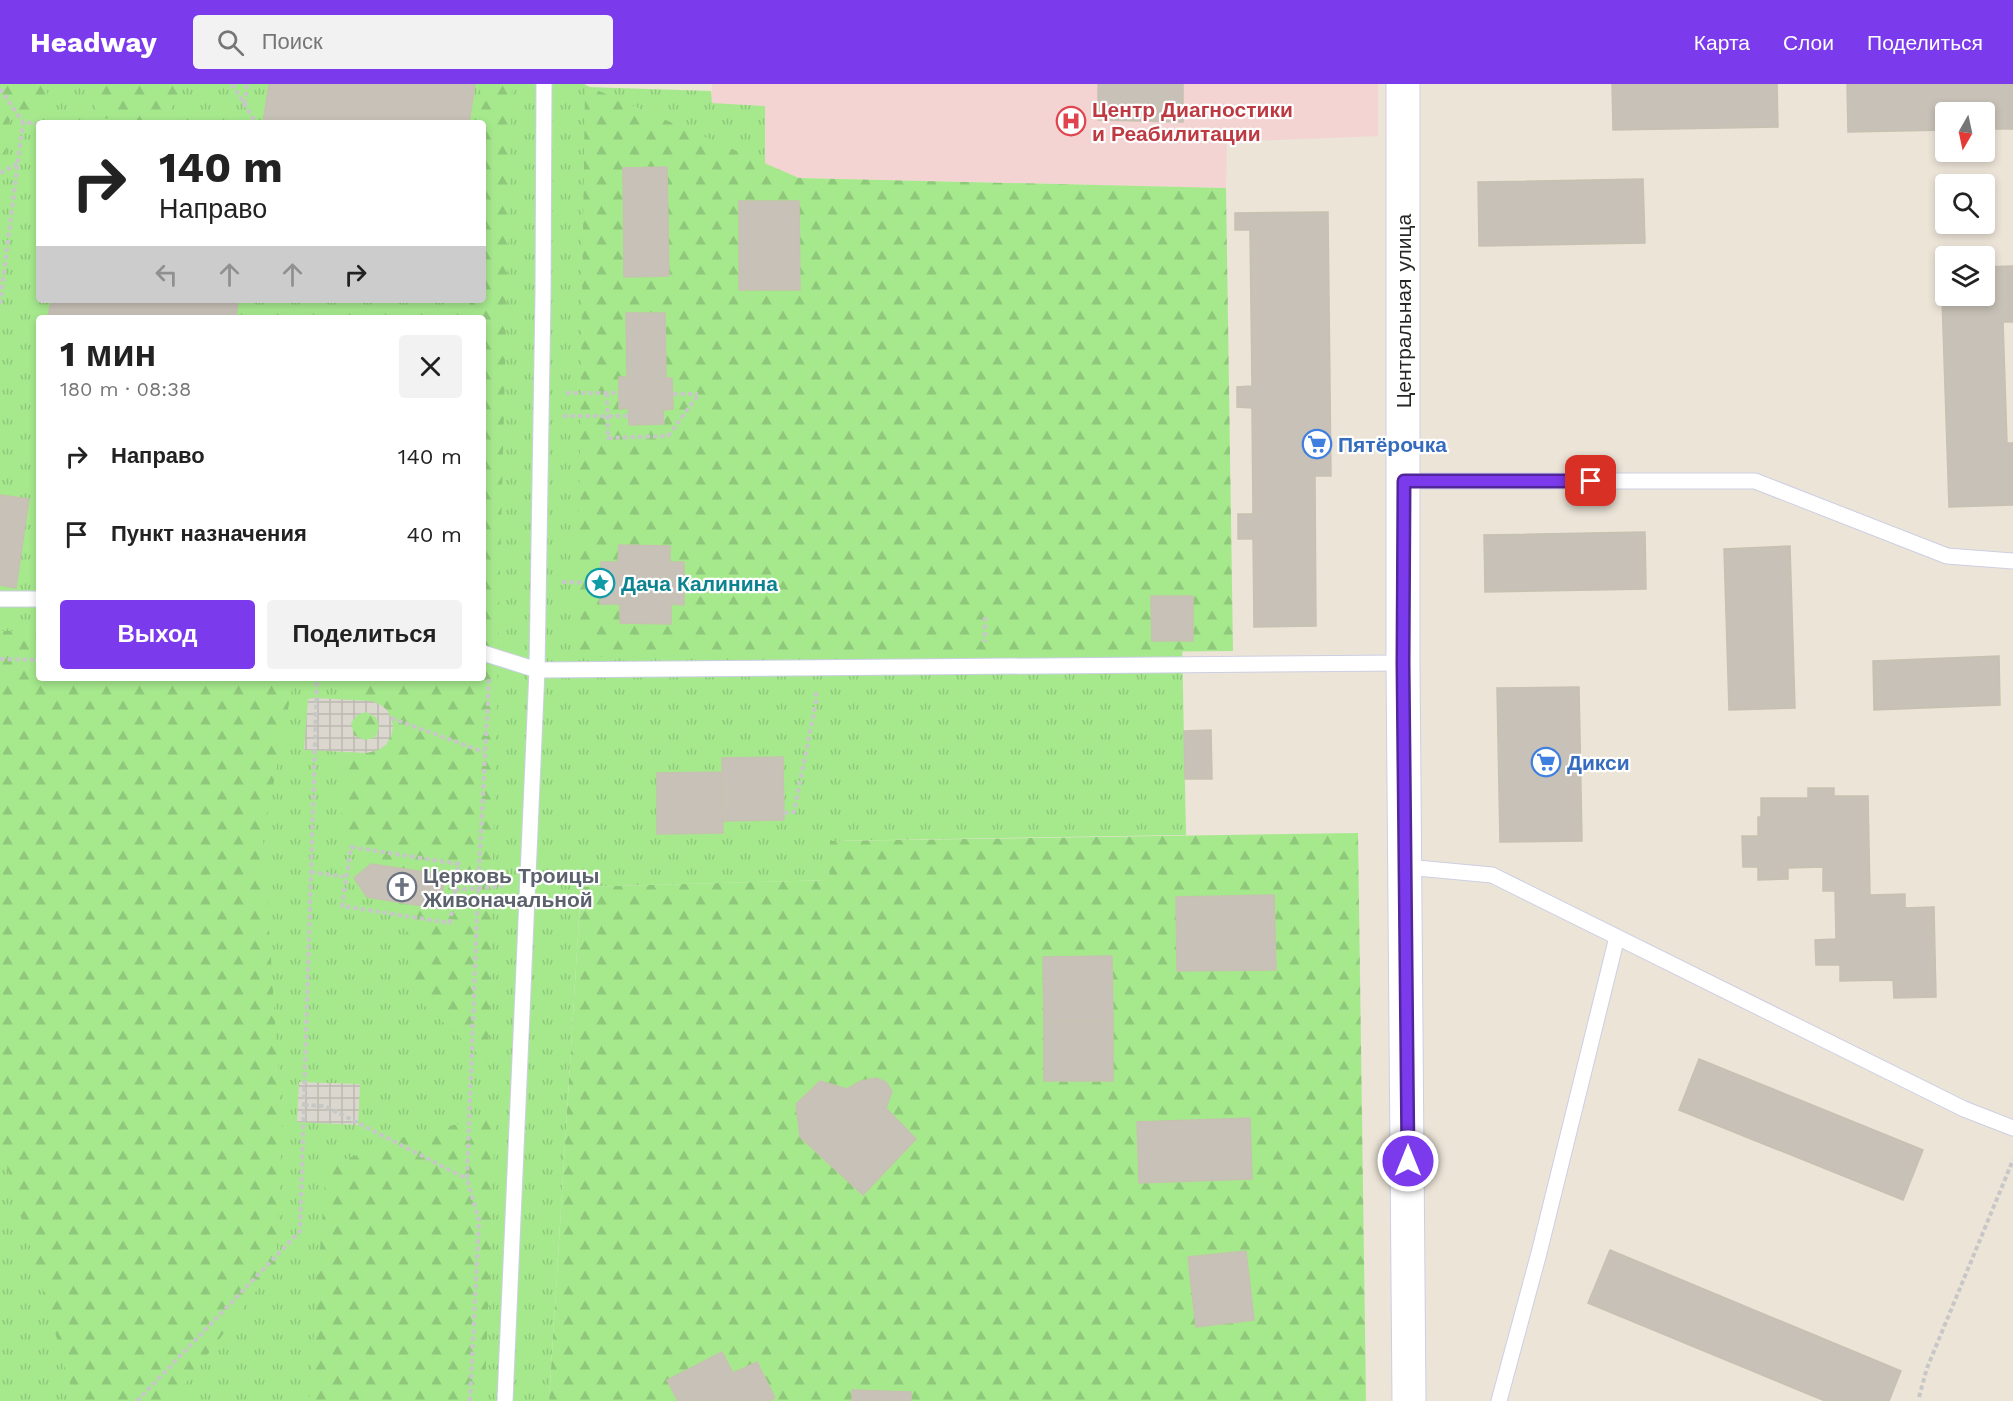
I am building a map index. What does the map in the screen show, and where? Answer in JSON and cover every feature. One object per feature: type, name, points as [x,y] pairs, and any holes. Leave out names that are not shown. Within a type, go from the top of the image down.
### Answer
[{"type":"main road","name":"Центральная улица","points":[[1403,84],[1403,663],[1409,1401]]},
{"type":"lane","points":[[505,1401],[537,670],[544,84]]},
{"type":"lane","points":[[1404,481],[1755,481],[1947,556],[2013,561]]},
{"type":"lane","points":[[0,599],[36,599]]},
{"type":"lane","points":[[486,654],[537,670],[1403,663]]},
{"type":"lane","points":[[1406,867],[1491,875],[1964,1109],[2013,1128]]},
{"type":"lane","points":[[1499,1401],[1539,1253],[1617,937]]},
{"type":"path","points":[[232,84],[254,120]]},
{"type":"path","points":[[245,105],[247,84]]},
{"type":"path","points":[[0,89],[23,122],[0,304]]},
{"type":"path","points":[[23,122],[36,124]]},
{"type":"path","points":[[0,173],[17,164]]},
{"type":"path","points":[[541,393],[619,393]]},
{"type":"path","points":[[607,393],[608,438],[668,436],[699,393],[673,394]]},
{"type":"path","points":[[541,416],[628,416]]},
{"type":"path","points":[[538,582],[600,583]]},
{"type":"path","points":[[684,584],[701,584]]},
{"type":"path","points":[[0,659],[36,659]]},
{"type":"path","points":[[784,813],[794,812],[816,702],[815,668]]},
{"type":"path","points":[[470,1401],[478,1220],[467,1179],[489,670]]},
{"type":"path","points":[[136,1401],[300,1231],[317,681]]},
{"type":"path","points":[[391,718],[484,752]]},
{"type":"path","points":[[351,847],[459,864],[450,923],[342,906],[346,877],[351,847]]},
{"type":"path","points":[[311,872],[346,877]]},
{"type":"path","points":[[455,890],[528,884]]},
{"type":"path","points":[[304,1105],[324,1106],[467,1179]]},
{"type":"path","points":[[1918,1397],[1927,1368],[2013,1160]]},
{"type":"shaded area","name":"Центр Диагностики и Реабилитации","points":[[712,84],[1378,84],[1378,136],[1227,142],[1226,188],[799,178],[765,166],[711,103]]},
{"type":"shaded area","points":[[308,699],[372,701],[381,705],[391,718],[393,727],[391,736],[386,745],[367,753],[304,750]],"holes":[[[366,712],[376,717],[379,726],[374,738],[364,740],[354,735],[351,723],[357,715]]]},
{"type":"shaded area","points":[[299,1082],[360,1084],[358,1125],[297,1122]]},
{"type":"green space","points":[[0,84],[585,84],[586,87],[711,91],[712,103],[765,106],[765,165],[1182,642],[1186,835],[830,841],[830,880],[581,887],[549,1401],[0,1401]]},
{"type":"green space","points":[[0,84],[46,84],[48,98],[10,120],[0,204]]},
{"type":"green space","points":[[90,84],[183,84],[165,120],[116,120],[98,117]]},
{"type":"green space","points":[[481,84],[512,84],[488,1063],[409,991],[406,886],[341,832],[346,681],[486,681],[486,315],[469,315],[470,303],[486,303],[486,120],[479,120]]},
{"type":"green space","points":[[583,84],[799,178],[1226,188],[1233,651],[577,657],[585,87]]},
{"type":"green space","points":[[0,631],[36,631],[36,681],[293,681],[263,838],[282,1128],[276,1265],[182,1388],[184,1401],[75,1401],[0,1142]]},
{"type":"green space","points":[[1358,833],[1366,1401],[549,1401],[581,887],[829,880],[830,841]]},
{"type":"green space","points":[[495,1117],[485,1391],[465,1401],[309,1401],[326,1167],[414,1133]]},
{"type":"building","points":[[269,84],[475,84],[469,120],[263,120]]},
{"type":"building","points":[[1098,84],[1183,84],[1183,122],[1098,120]]},
{"type":"building","points":[[1612,84],[1777,84],[1778,127],[1613,130]]},
{"type":"building","points":[[1847,84],[2013,84],[2013,129],[1995,129],[1995,102],[1935,102],[1935,130],[1848,132]]},
{"type":"building","points":[[667,167],[669,276],[624,277],[623,168]]},
{"type":"building","points":[[1643,179],[1645,243],[1479,246],[1478,182]]},
{"type":"building","points":[[739,201],[799,201],[800,290],[739,290]]},
{"type":"building","points":[[1328,212],[1331,476],[1315,476],[1316,626],[1254,627],[1253,539],[1238,539],[1238,514],[1253,514],[1252,408],[1237,407],[1237,387],[1252,386],[1250,230],[1235,230],[1235,213]]},
{"type":"building","points":[[2013,266],[2013,322],[2003,322],[2007,443],[2013,443],[2013,505],[1949,507],[1942,306],[1995,306],[1995,267]]},
{"type":"building","points":[[50,303],[238,303],[236,315],[48,315]]},
{"type":"building","points":[[626,313],[665,313],[666,378],[672,378],[673,409],[663,410],[664,424],[629,425],[628,408],[619,409],[619,377],[627,377]]},
{"type":"building","points":[[0,495],[29,499],[16,588],[0,585]]},
{"type":"building","points":[[1645,532],[1646,589],[1485,592],[1484,535]]},
{"type":"building","points":[[619,545],[670,546],[670,562],[684,562],[684,605],[671,604],[671,624],[620,623],[620,604],[600,604],[601,562],[618,562]]},
{"type":"building","points":[[1790,546],[1795,708],[1729,710],[1724,549]]},
{"type":"building","points":[[1151,596],[1193,596],[1193,641],[1152,641]]},
{"type":"building","points":[[1999,656],[2000,705],[1874,710],[1873,661]]},
{"type":"building","points":[[1579,687],[1582,841],[1500,842],[1497,688]]},
{"type":"building","points":[[1211,730],[1212,779],[1185,779],[1184,731]]},
{"type":"building","points":[[783,757],[784,820],[723,821],[722,758]]},
{"type":"building","points":[[722,772],[723,833],[657,834],[657,773]]},
{"type":"building","points":[[1808,788],[1834,788],[1834,796],[1868,796],[1870,895],[1905,894],[1905,908],[1934,907],[1936,997],[1894,998],[1893,980],[1840,981],[1840,965],[1816,965],[1815,940],[1836,939],[1835,891],[1823,891],[1823,867],[1788,868],[1788,879],[1758,880],[1758,867],[1743,867],[1742,836],[1758,836],[1761,798],[1808,798]]},
{"type":"building","name":"Церковь Троицы Живоначальной","points":[[371,864],[445,875],[440,909],[367,897],[354,878]]},
{"type":"building","points":[[1274,895],[1276,970],[1177,971],[1176,897]]},
{"type":"building","points":[[1112,956],[1113,1021],[1044,1021],[1043,957]]},
{"type":"building","points":[[1044,1021],[1113,1021],[1113,1081],[1044,1081]]},
{"type":"building","points":[[1699,1059],[1923,1150],[1903,1200],[1679,1110]]},
{"type":"building","points":[[876,1078],[886,1082],[892,1091],[886,1108],[916,1139],[863,1195],[800,1137],[796,1104],[820,1081],[847,1089],[861,1081]]},
{"type":"building","points":[[1250,1118],[1252,1179],[1139,1183],[1137,1122]]},
{"type":"building","points":[[1610,1250],[1901,1371],[1889,1401],[1825,1401],[1588,1303]]},
{"type":"building","points":[[1246,1251],[1254,1320],[1196,1327],[1188,1257]]},
{"type":"building","points":[[722,1352],[733,1373],[757,1362],[775,1398],[769,1401],[678,1401],[667,1380]]},
{"type":"building","points":[[852,1390],[911,1392],[911,1401],[852,1401]]},
{"type":"place","name":"Центр Диагностики и Реабилитации","points":[[1071,121]]},
{"type":"place","name":"Пятёрочка","points":[[1317,444]]},
{"type":"place","name":"Дача Калинина","points":[[600,583]]},
{"type":"place","name":"Дикси","points":[[1546,762]]},
{"type":"place","name":"Церковь Троицы Живоначальной","points":[[402,887]]},
{"type":"route","points":[[1408,1161],[1403,663],[1404,481],[1591,481]]}]
